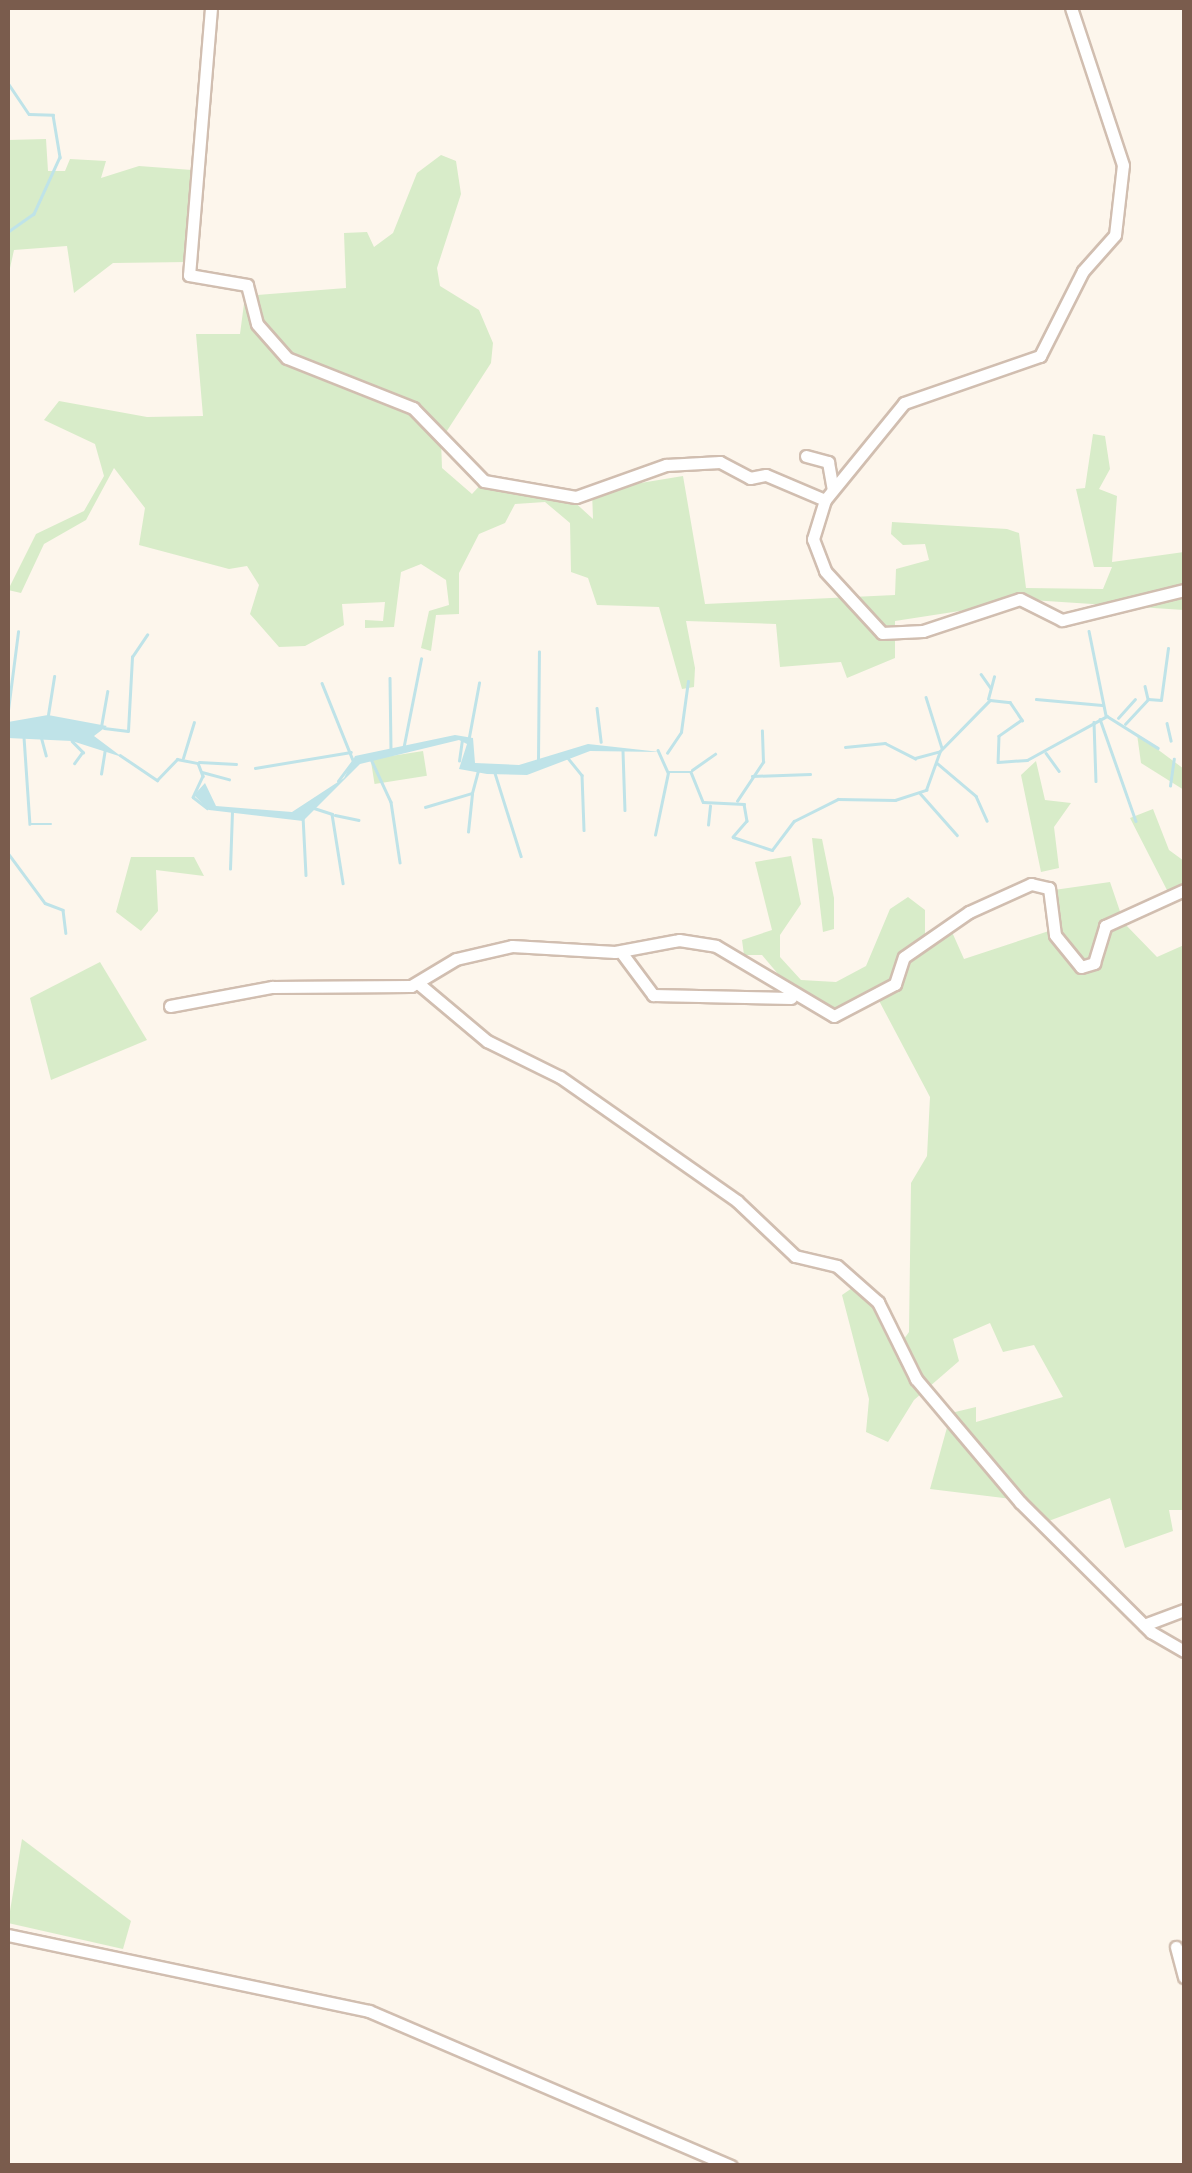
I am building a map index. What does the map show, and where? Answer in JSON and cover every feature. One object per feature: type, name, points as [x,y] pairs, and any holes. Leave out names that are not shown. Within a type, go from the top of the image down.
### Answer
[{"type":"street","points":[[211,8],[189,275],[248,285],[257,324],[287,358],[413,408],[494,486],[576,496],[656,466],[705,461],[829,495]]},
{"type":"street","points":[[1070,8],[1123,166],[1115,235],[1076,282],[1048,349],[904,402],[829,495],[813,539],[825,571],[882,634],[923,632],[1020,599],[1067,620],[1184,590]]},
{"type":"street","points":[[806,456],[828,462],[829,495]]},
{"type":"street","points":[[170,1006],[272,987],[419,984],[456,959],[512,946],[621,952],[679,940],[716,946],[793,998],[837,1016],[894,984],[904,957],[968,912],[1036,882],[1052,896],[1056,935],[1070,962],[1091,966],[1105,926],[1184,890]]},
{"type":"street","points":[[621,952],[652,995],[793,998]]},
{"type":"street","points":[[419,984],[487,1041],[560,1076],[736,1201],[796,1256],[830,1260],[878,1302],[916,1379],[1144,1625],[1184,1651]]},
{"type":"street","points":[[1144,1625],[1184,1610]]},
{"type":"street","points":[[8,1935],[368,2011],[731,2166]]},
{"type":"street","points":[[1176,1947],[1184,1977]]},
{"type":"green space","points":[[46,139],[48,171],[65,171],[70,159],[106,161],[101,178],[139,166],[192,170],[188,262],[113,263],[74,293],[67,246],[14,250],[8,277],[8,140]]},
{"type":"green space","points":[[441,155],[456,161],[461,194],[437,268],[440,286],[479,310],[493,343],[491,363],[441,440],[442,468],[472,494],[484,481],[558,487],[593,519],[592,491],[683,476],[705,604],[895,595],[896,569],[929,560],[925,544],[903,545],[891,534],[892,522],[1007,529],[1019,533],[1026,588],[1103,589],[1112,567],[1094,567],[1076,489],[1085,488],[1093,434],[1105,436],[1110,469],[1099,489],[1117,496],[1112,562],[1184,552],[1184,610],[1031,600],[895,621],[895,658],[847,678],[841,662],[780,667],[776,624],[686,621],[695,668],[694,687],[682,689],[659,607],[597,605],[588,578],[571,572],[570,523],[545,502],[515,504],[505,523],[479,534],[459,573],[459,614],[436,615],[431,651],[421,648],[429,611],[449,605],[446,580],[421,564],[401,572],[394,627],[365,628],[365,620],[383,621],[385,602],[342,604],[344,625],[305,646],[279,647],[250,614],[259,585],[247,566],[229,569],[139,545],[145,508],[114,468],[86,520],[44,544],[21,593],[8,590],[36,534],[84,511],[104,476],[95,444],[44,420],[59,401],[147,417],[203,416],[196,334],[240,334],[245,296],[346,288],[344,233],[367,232],[374,247],[393,233],[417,173]]},
{"type":"green space","points":[[1137,734],[1184,769],[1184,790],[1141,763]]},
{"type":"green space","points":[[423,751],[427,776],[375,784],[371,759]]},
{"type":"green space","points":[[1036,761],[1045,800],[1071,803],[1054,827],[1059,868],[1041,872],[1021,775]]},
{"type":"green space","points":[[1153,809],[1169,850],[1184,861],[1184,889],[1169,894],[1130,818]]},
{"type":"green space","points":[[812,838],[822,839],[834,898],[834,929],[823,932]]},
{"type":"green space","points":[[791,856],[801,904],[780,935],[780,957],[801,980],[836,982],[866,966],[890,909],[908,897],[925,910],[925,948],[952,932],[964,959],[1052,930],[1054,890],[1110,882],[1124,923],[1157,957],[1184,945],[1184,1510],[1169,1510],[1173,1531],[1125,1548],[1110,1498],[1046,1522],[1021,1500],[930,1489],[951,1413],[976,1407],[976,1422],[1063,1397],[1034,1345],[1003,1352],[990,1323],[953,1339],[959,1361],[914,1400],[888,1442],[866,1432],[869,1399],[842,1295],[855,1286],[868,1293],[901,1343],[909,1332],[911,1183],[927,1156],[930,1097],[876,995],[839,1013],[789,987],[762,955],[744,955],[742,940],[772,930],[755,862]]},
{"type":"green space","points":[[131,857],[194,857],[204,876],[156,870],[158,911],[141,931],[116,912]]},
{"type":"green space","points":[[100,962],[147,1040],[51,1080],[30,998]]},
{"type":"green space","points":[[22,1839],[131,1921],[123,1949],[8,1923]]},
{"type":"water","points":[[48,715],[107,726],[94,736],[122,757],[72,741],[8,738],[8,722]]},
{"type":"water","points":[[455,735],[473,738],[475,763],[519,765],[588,744],[660,752],[590,751],[527,775],[487,774],[459,769],[467,744],[459,740],[360,764],[303,821],[209,810],[194,795],[205,783],[216,806],[292,812],[344,778],[355,756]]},
{"type":"waterway","points":[[8,83],[29,114],[53,115],[60,157],[34,214],[8,232]]},
{"type":"waterway","points":[[1089,631],[1106,715]]},
{"type":"waterway","points":[[8,710],[18,632]]},
{"type":"waterway","points":[[104,728],[128,731],[132,657],[147,635]]},
{"type":"waterway","points":[[1125,724],[1148,699],[1161,700],[1168,648]]},
{"type":"waterway","points":[[538,760],[539,652]]},
{"type":"waterway","points":[[403,750],[421,659]]},
{"type":"waterway","points":[[981,674],[990,687]]},
{"type":"waterway","points":[[48,715],[54,676]]},
{"type":"waterway","points":[[988,699],[994,677]]},
{"type":"waterway","points":[[390,678],[391,750]]},
{"type":"waterway","points":[[667,753],[681,732],[688,681]]},
{"type":"waterway","points":[[322,683],[353,760]]},
{"type":"waterway","points":[[469,737],[479,683]]},
{"type":"waterway","points":[[1145,686],[1148,699]]},
{"type":"waterway","points":[[101,727],[107,692]]},
{"type":"waterway","points":[[926,697],[942,748]]},
{"type":"waterway","points":[[1036,699],[1102,705]]},
{"type":"waterway","points":[[1118,718],[1135,699]]},
{"type":"waterway","points":[[658,750],[668,772],[691,772],[703,802],[744,804],[747,821],[733,837],[772,850],[794,821],[838,799],[895,800],[926,790],[940,751],[990,700],[1010,702],[1022,720],[999,736],[998,762],[1027,760],[1107,716],[1158,748]]},
{"type":"waterway","points":[[597,708],[601,742]]},
{"type":"waterway","points":[[1100,719],[1136,821]]},
{"type":"waterway","points":[[1094,722],[1096,781]]},
{"type":"waterway","points":[[183,758],[194,723]]},
{"type":"waterway","points":[[1167,723],[1171,741]]},
{"type":"waterway","points":[[737,801],[763,762],[762,731]]},
{"type":"waterway","points":[[41,736],[46,755]]},
{"type":"waterway","points":[[24,737],[30,824],[51,824]]},
{"type":"waterway","points":[[459,761],[462,740]]},
{"type":"waterway","points":[[72,741],[83,752],[75,763]]},
{"type":"waterway","points":[[845,747],[885,743],[915,758],[938,752]]},
{"type":"waterway","points":[[101,774],[105,750]]},
{"type":"waterway","points":[[623,751],[625,810]]},
{"type":"waterway","points":[[255,768],[351,752]]},
{"type":"waterway","points":[[1046,753],[1059,771]]},
{"type":"waterway","points":[[692,770],[715,754]]},
{"type":"waterway","points":[[120,755],[157,780],[177,759],[198,763],[203,776],[193,797],[207,808]]},
{"type":"waterway","points":[[568,758],[582,775],[584,830]]},
{"type":"waterway","points":[[371,759],[391,802],[400,862]]},
{"type":"waterway","points":[[1170,786],[1174,759]]},
{"type":"waterway","points":[[338,781],[354,760]]},
{"type":"waterway","points":[[199,762],[236,764]]},
{"type":"waterway","points":[[937,763],[976,796],[987,821]]},
{"type":"waterway","points":[[425,807],[472,793],[478,771]]},
{"type":"waterway","points":[[202,772],[229,779]]},
{"type":"waterway","points":[[495,773],[521,856]]},
{"type":"waterway","points":[[655,835],[668,773]]},
{"type":"waterway","points":[[752,776],[810,774]]},
{"type":"waterway","points":[[920,793],[957,835]]},
{"type":"waterway","points":[[468,832],[472,794]]},
{"type":"waterway","points":[[303,809],[316,798]]},
{"type":"waterway","points":[[708,825],[710,806]]},
{"type":"waterway","points":[[314,808],[332,814],[343,883]]},
{"type":"waterway","points":[[230,869],[232,812]]},
{"type":"waterway","points":[[335,815],[358,820]]},
{"type":"waterway","points":[[303,816],[306,875]]},
{"type":"waterway","points":[[8,829],[8,842]]},
{"type":"waterway","points":[[8,853],[45,903],[63,910],[66,933]]}]
